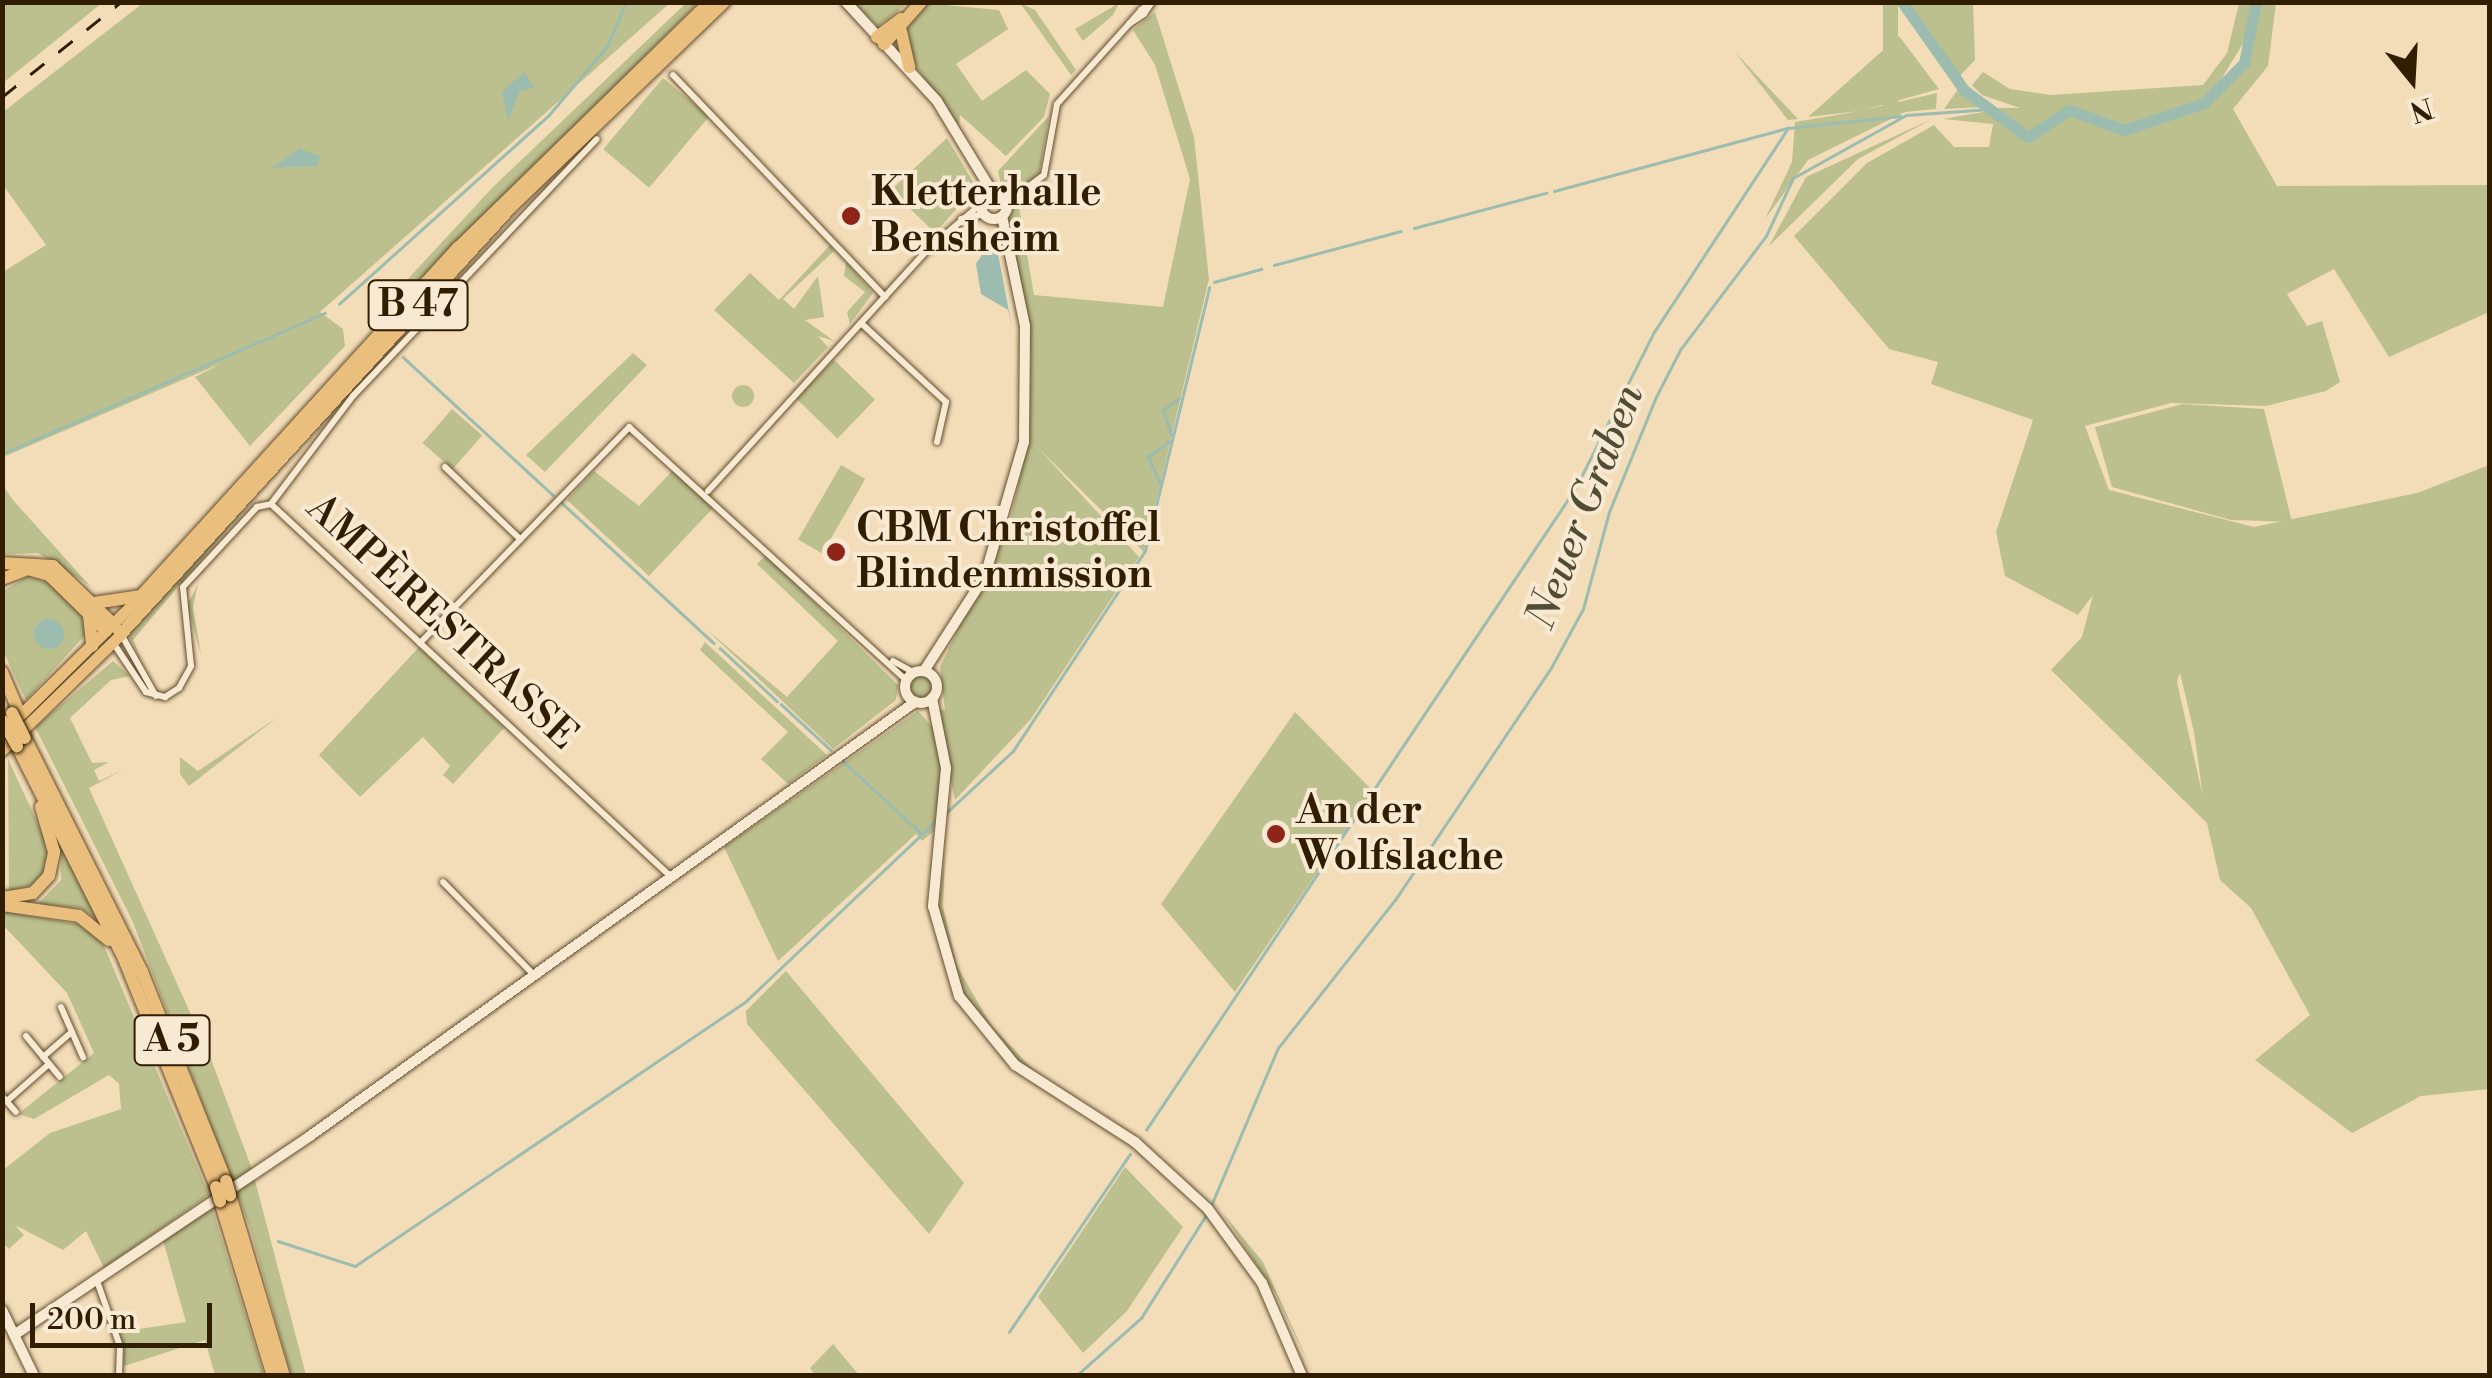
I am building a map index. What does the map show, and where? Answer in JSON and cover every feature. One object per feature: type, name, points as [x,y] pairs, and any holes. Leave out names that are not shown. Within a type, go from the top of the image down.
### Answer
[{"type":"highway","name":"B 47","points":[[142,596],[459,247],[710,2]]},
{"type":"highway","name":"B 47","points":[[113,633],[511,206],[724,2]]},
{"type":"highway","points":[[881,41],[918,2]]},
{"type":"highway","points":[[881,41],[901,30],[918,2]]},
{"type":"highway","points":[[901,30],[909,67]]},
{"type":"highway","points":[[2,563],[46,563],[113,633]]},
{"type":"highway","points":[[2,579],[39,570],[90,605],[142,596]]},
{"type":"highway","points":[[90,605],[92,646]]},
{"type":"highway","points":[[2,672],[8,715]]},
{"type":"highway","points":[[2,697],[18,741]]},
{"type":"highway","name":"A 5","points":[[18,741],[38,761],[149,987],[223,1191],[284,1376]]},
{"type":"highway","name":"A 5","points":[[18,741],[124,958],[223,1191],[273,1376]]},
{"type":"highway","points":[[2,902],[33,893],[53,866],[38,784]]},
{"type":"highway","points":[[2,902],[88,919],[124,958]]},
{"type":"main road","name":"B 47","points":[[18,741],[142,596]]},
{"type":"main road","name":"B 47","points":[[2,732],[92,646],[113,633]]},
{"type":"street","points":[[846,2],[948,124],[994,205],[1010,251],[1027,349],[1024,442],[995,550],[945,647],[919,675],[919,699],[942,736],[944,806],[935,924],[973,1018],[1015,1065],[1136,1142],[1219,1222],[1262,1284],[1302,1376]]},
{"type":"street","points":[[708,491],[956,221],[1025,192],[1048,167],[1057,104],[1152,2]]},
{"type":"street","points":[[881,41],[909,67],[994,205]]},
{"type":"street","points":[[673,76],[885,297]]},
{"type":"street","points":[[271,504],[353,396],[597,139]]},
{"type":"street","points":[[861,322],[946,402],[938,442]]},
{"type":"street","points":[[420,644],[629,427],[708,491],[892,660],[919,675]]},
{"type":"street","points":[[445,467],[519,538]]},
{"type":"street","name":"AMPÈRESTRASSE","points":[[113,633],[156,697],[190,672],[183,588],[271,504],[670,876]]},
{"type":"street","points":[[919,675],[919,699]]},
{"type":"street","points":[[2,1344],[533,974],[884,718],[919,699]]},
{"type":"street","points":[[443,882],[533,974]]},
{"type":"street","points":[[61,1007],[84,1058]]},
{"type":"street","points":[[43,1057],[72,1032]]},
{"type":"street","points":[[26,1036],[60,1077]]},
{"type":"street","points":[[16,1112],[5,1099],[50,1064]]},
{"type":"street","points":[[96,1278],[118,1336],[118,1376]]},
{"type":"street","points":[[2,1310],[17,1333],[34,1376]]},
{"type":"green space","points":[[3,2],[102,2],[102,3],[3,83]]},
{"type":"green space","points":[[143,3],[670,3],[320,312],[343,329],[345,346],[250,446],[195,377],[222,363],[3,457],[3,272],[46,245],[3,185],[3,112]]},
{"type":"green space","points":[[686,3],[698,3],[370,331],[369,321],[493,187]]},
{"type":"green space","points":[[854,3],[908,3],[878,26]]},
{"type":"green space","points":[[924,3],[999,10],[1008,29],[956,64],[982,101],[1026,70],[1050,94],[1044,117],[1006,156],[960,115],[959,126],[905,52],[904,33]]},
{"type":"green space","points":[[1020,3],[1035,10],[1076,70],[1071,75]]},
{"type":"green space","points":[[1119,3],[1113,15],[1083,41],[1075,29]]},
{"type":"green space","points":[[1883,3],[1898,3],[1898,108],[1883,108]]},
{"type":"green space","points":[[1908,3],[1973,3],[1975,60],[1960,76]]},
{"type":"green space","points":[[2239,3],[2253,3],[2253,27],[2211,96],[2248,62],[2259,3],[2276,3],[2268,66],[2233,109],[2277,186],[2489,185],[2489,312],[2389,357],[2334,269],[2287,294],[2307,326],[2322,321],[2340,382],[2326,391],[2266,406],[2171,403],[2085,426],[2109,490],[2254,527],[2417,493],[2489,465],[2489,1089],[2421,1096],[2352,1133],[2255,1060],[2310,1015],[2251,908],[2220,880],[2207,823],[2051,670],[2082,637],[2093,595],[2078,615],[2005,576],[1996,532],[2033,420],[1931,384],[1938,362],[1889,349],[1794,236],[1867,163],[1934,125],[1954,147],[1989,147],[1993,124],[1943,119],[1989,111],[1998,121],[1998,108],[2020,108],[1982,95],[1972,85],[1983,72],[2010,89],[2051,95],[2203,85],[2227,53]],"holes":[[[2180,673],[2194,732],[2203,797],[2177,682]]]},
{"type":"green space","points":[[1155,12],[1194,137],[1209,279],[1144,552],[1037,447],[1139,557],[1031,719],[955,800],[936,709],[945,710],[940,667],[1010,521],[1028,443],[1031,354],[1006,219],[1018,201],[1034,295],[1163,307],[1190,179],[1155,65],[1133,30]]},
{"type":"green space","points":[[1899,36],[1939,89],[1864,110],[1937,93],[1936,109],[1905,112],[1808,160],[1765,219],[1792,162],[1795,122],[1860,111],[1808,117]]},
{"type":"green space","points":[[1734,51],[1798,119],[1788,120]]},
{"type":"green space","points":[[663,78],[709,117],[649,188],[603,149]]},
{"type":"green space","points":[[1959,88],[1967,96],[1984,107],[1944,109]]},
{"type":"green space","points":[[1049,116],[1039,174],[1014,192],[1001,185],[998,171]]},
{"type":"green space","points":[[1932,119],[1858,159],[1769,246],[1806,177]]},
{"type":"green space","points":[[947,138],[976,187],[935,233],[891,190]]},
{"type":"green space","points":[[830,245],[834,251],[783,299],[794,309],[818,276],[824,317],[805,320],[834,341],[818,336],[828,347],[794,383],[714,310],[750,273],[779,300]]},
{"type":"green space","points":[[846,262],[873,293],[850,324],[847,312],[865,292],[844,276]]},
{"type":"green space","points":[[633,353],[647,365],[545,472],[526,455]]},
{"type":"green space","points":[[834,360],[875,400],[837,438],[796,399]]},
{"type":"green space","points":[[743,385],[751,388],[751,404],[743,407],[735,404],[732,396],[735,388]]},
{"type":"green space","points":[[2183,404],[2264,409],[2292,522],[2231,520],[2112,487],[2095,427]]},
{"type":"green space","points":[[452,409],[482,435],[453,469],[422,443]]},
{"type":"green space","points":[[841,465],[865,479],[822,553],[798,539]]},
{"type":"green space","points":[[674,469],[714,507],[649,576],[567,500],[594,471],[639,506]]},
{"type":"green space","points":[[2,484],[90,586],[38,553],[3,554]]},
{"type":"green space","points":[[254,497],[133,640],[143,664],[128,633]]},
{"type":"green space","points":[[766,555],[898,685],[896,700],[833,749],[705,628],[787,697],[838,641],[757,564]]},
{"type":"green space","points":[[28,576],[54,585],[82,614],[86,634],[26,700],[3,651],[3,591]]},
{"type":"green space","points":[[198,584],[193,607],[201,655],[187,605]]},
{"type":"green space","points":[[705,642],[827,755],[788,784],[761,759],[788,732],[700,650]]},
{"type":"green space","points":[[419,647],[504,728],[453,784],[443,775],[450,766],[423,737],[360,797],[319,755]]},
{"type":"green space","points":[[113,661],[130,676],[111,680],[70,718],[92,763],[109,762],[94,770],[99,781],[125,769],[89,788],[211,1059],[252,1169],[306,1375],[291,1375],[250,1228],[132,920],[35,727]]},
{"type":"green space","points":[[921,676],[929,679],[929,695],[921,698],[913,695],[910,687],[913,679]]},
{"type":"green space","points":[[918,711],[934,729],[942,770],[933,832],[922,841],[916,834],[778,961],[724,847]]},
{"type":"green space","name":"An der Wolfslache","points":[[1295,712],[1373,791],[1235,992],[1161,904]]},
{"type":"green space","points":[[278,717],[189,786],[180,774],[180,757],[198,771]]},
{"type":"green space","points":[[8,759],[51,852],[41,881],[9,893]]},
{"type":"green space","points":[[61,842],[99,920],[80,908],[38,904],[61,880]]},
{"type":"green space","points":[[945,853],[943,907],[957,966],[991,1025],[1038,1075],[1012,1059],[966,1003],[937,918]]},
{"type":"green space","points":[[3,911],[87,926],[102,941],[209,1195],[104,1268],[86,1231],[63,1250],[15,1225],[24,1235],[9,1249],[3,1243],[3,1170],[50,1133],[121,1109],[119,1084],[109,1075],[34,1119],[18,1114],[94,1053],[67,993],[3,925]]},
{"type":"green space","points":[[786,971],[964,1183],[929,1234],[747,1024],[746,1011]]},
{"type":"green space","points":[[1125,1167],[1183,1227],[1127,1311],[1083,1353],[1038,1297]]},
{"type":"green space","points":[[211,1205],[264,1375],[215,1375],[205,1340],[124,1366],[119,1332],[186,1322],[162,1237]]},
{"type":"green space","points":[[1223,1213],[1263,1262],[1314,1375],[1276,1295]]},
{"type":"green space","points":[[833,1344],[859,1375],[815,1375],[810,1368]]},
{"type":"shaded area","points":[[524,72],[534,87],[520,91],[508,121],[502,92]]},
{"type":"shaded area","points":[[300,148],[320,157],[317,166],[272,168]]},
{"type":"shaded area","points":[[971,224],[997,249],[1012,327],[1008,310],[981,294],[976,264],[985,250],[958,235]]},
{"type":"shaded area","points":[[49,619],[63,628],[64,634],[55,648],[49,649],[35,640],[34,634],[43,620]]},
{"type":"waterway","points":[[339,304],[548,116],[608,45],[626,2]]},
{"type":"waterway","points":[[1902,2],[1964,90],[2028,137],[2069,110],[2124,130],[2204,103],[2244,63],[2256,2]]},
{"type":"waterway","name":"Neuer Graben","points":[[1210,1208],[1278,1048],[1395,900],[1552,666],[1583,609],[1609,512],[1656,397],[1680,350],[1766,236],[1793,178],[1906,115],[1990,109]]},
{"type":"waterway","points":[[1554,191],[1788,128],[1900,116]]},
{"type":"waterway","points":[[1146,1130],[1575,489],[1654,332],[1788,128]]},
{"type":"waterway","points":[[1414,228],[1546,193]]},
{"type":"waterway","points":[[1274,265],[1401,231]]},
{"type":"waterway","points":[[1214,282],[1261,269]]},
{"type":"waterway","points":[[946,813],[1013,751],[1145,551],[1209,288]]},
{"type":"waterway","points":[[2,454],[325,313]]},
{"type":"waterway","points":[[403,357],[553,495]]},
{"type":"waterway","points":[[1171,435],[1163,410],[1178,399]]},
{"type":"waterway","points":[[1160,484],[1148,457],[1169,442]]},
{"type":"waterway","points":[[561,502],[714,643]]},
{"type":"waterway","points":[[720,648],[777,701]]},
{"type":"waterway","points":[[781,704],[831,750]]},
{"type":"waterway","points":[[843,761],[921,833]]},
{"type":"waterway","points":[[278,1241],[355,1266],[744,1003],[936,821]]},
{"type":"waterway","points":[[1009,1332],[1130,1154]]},
{"type":"waterway","name":"Neuer Graben","points":[[1076,1376],[1141,1318],[1206,1215]]},
{"type":"railway","points":[[2,97],[121,2]]},
{"type":"place","name":"Kletterhalle Bensheim","points":[[851,216]]},
{"type":"place","name":"CBM Christoffel Blindenmission","points":[[836,552]]},
{"type":"place","name":"An der Wolfslache","points":[[1276,834]]}]
